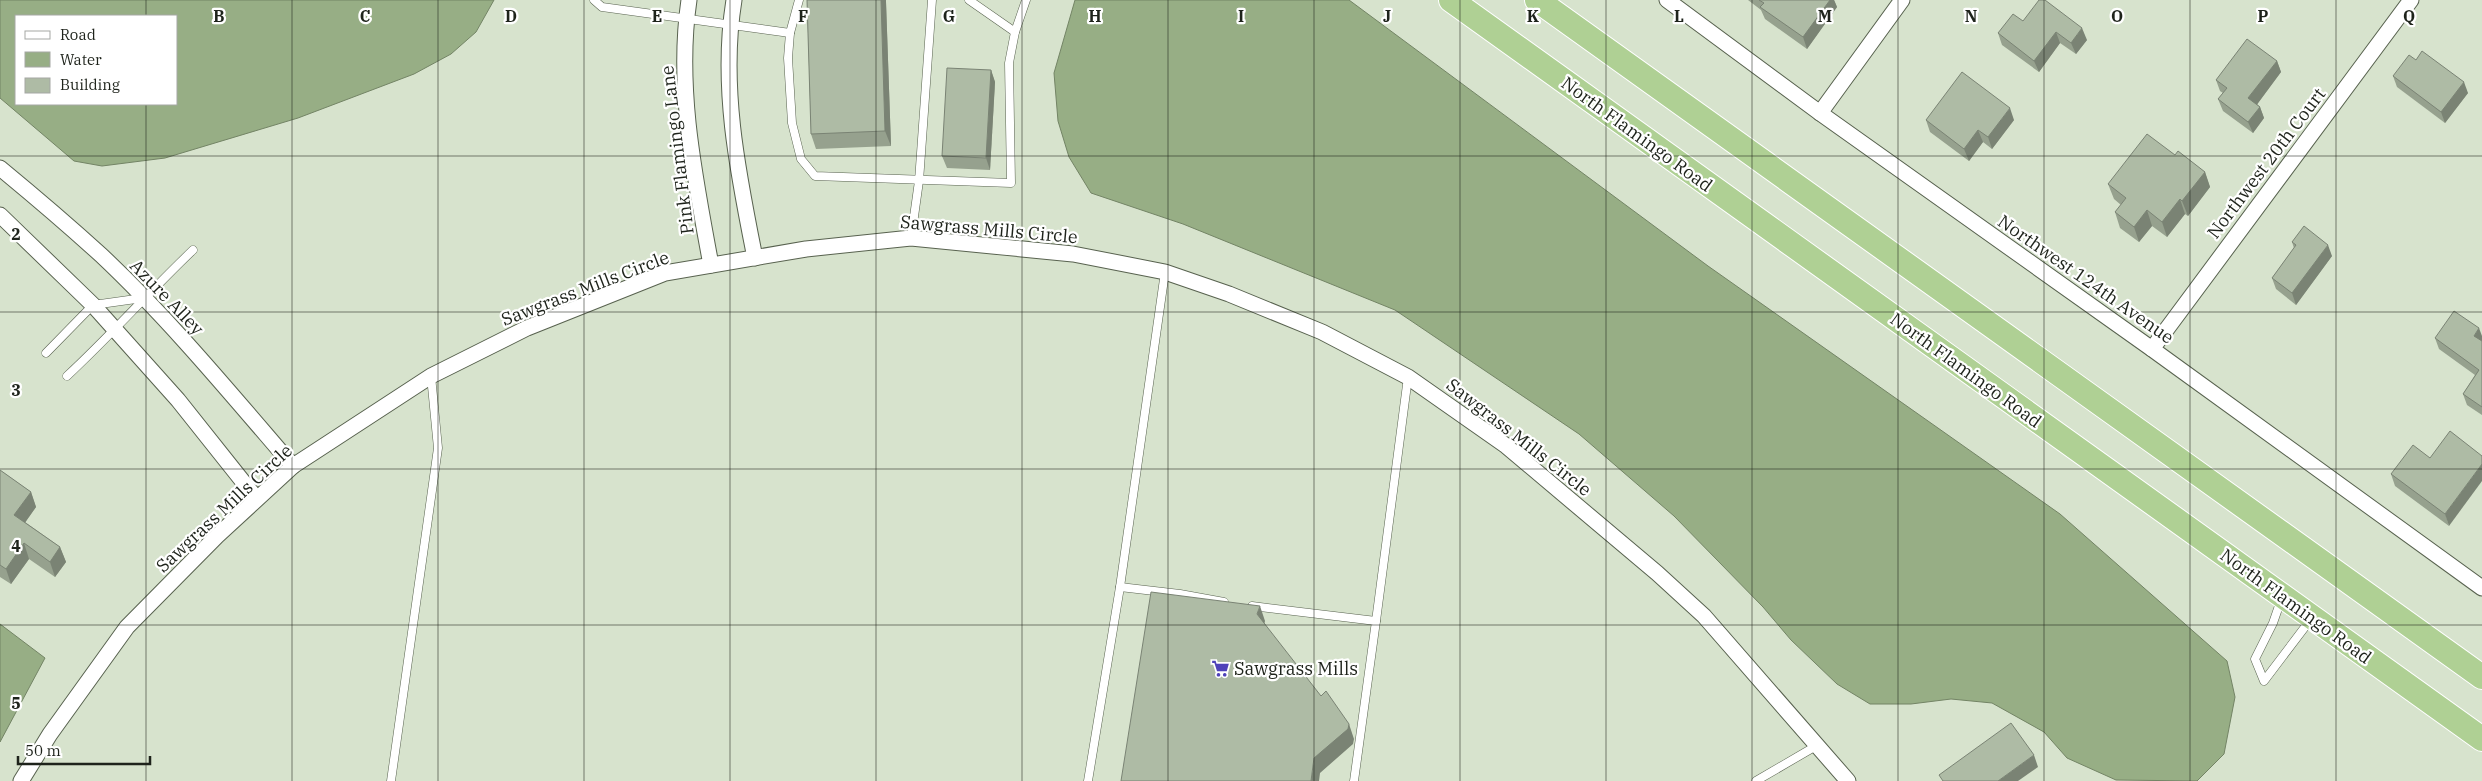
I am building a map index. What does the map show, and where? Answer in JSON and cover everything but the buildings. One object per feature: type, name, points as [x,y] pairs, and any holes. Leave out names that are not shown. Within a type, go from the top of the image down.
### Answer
[{"type":"highway","name":"North Flamingo Road","points":[[1450,0],[2482,739]]},
{"type":"highway","points":[[1537,0],[2482,677]]},
{"type":"street","name":"Pink Flamingo Lane","points":[[689,0],[686,19],[685,86],[694,168],[712,265]]},
{"type":"street","points":[[734,0],[730,25],[728,83],[739,170],[755,258]]},
{"type":"street","name":"Northwest 124th Avenue","points":[[1667,0],[1820,113],[2152,349],[2482,588]]},
{"type":"street","points":[[1820,113],[1902,0]]},
{"type":"street","name":"Northwest 20th Court","points":[[2152,349],[2411,0]]},
{"type":"street","name":"Azure Alley","points":[[0,168],[101,255],[211,370],[293,466]]},
{"type":"street","points":[[0,215],[93,305],[178,400],[256,498]]},
{"type":"street","name":"Sawgrass Mills Circle","points":[[23,781],[50,734],[127,627],[256,498],[293,466],[431,376],[528,328],[665,273],[806,249],[911,238],[1073,254],[1165,272],[1229,294],[1322,332],[1408,378],[1505,446],[1657,573],[1704,616],[1848,781]]},
{"type":"lane","points":[[594,0],[602,7],[790,33]]},
{"type":"lane","points":[[799,0],[790,33],[788,58],[792,123],[801,159],[815,176],[1011,183],[1009,63],[1014,32],[1026,0]]},
{"type":"lane","points":[[911,238],[919,181],[932,0]]},
{"type":"lane","points":[[969,0],[1014,32]]},
{"type":"lane","points":[[67,376],[115,330],[143,298],[194,250]]},
{"type":"lane","points":[[1088,781],[1120,587],[1165,272]]},
{"type":"lane","points":[[46,353],[93,305],[143,298]]},
{"type":"lane","points":[[391,781],[438,448],[431,376]]},
{"type":"lane","points":[[1354,781],[1408,378]]},
{"type":"lane","points":[[1120,587],[1376,621]]},
{"type":"lane","points":[[2282,596],[2273,624],[2255,658],[2264,680],[2312,617]]},
{"type":"lane","points":[[1756,781],[1816,746]]},
{"type":"water","points":[[0,0],[494,0],[476,32],[451,54],[414,74],[298,118],[165,158],[102,166],[74,161],[0,98]]},
{"type":"water","points":[[1075,0],[1349,0],[1708,266],[2060,514],[2227,661],[2235,697],[2224,754],[2197,781],[2116,780],[2067,758],[2044,732],[1992,703],[1951,699],[1911,704],[1870,704],[1837,684],[1791,640],[1763,607],[1674,516],[1579,434],[1395,310],[1183,224],[1091,193],[1069,157],[1058,121],[1054,73]]},
{"type":"water","points":[[0,624],[45,658],[0,742]]},
{"type":"place","name":"Sawgrass Mills","points":[[1220,668]]}]
